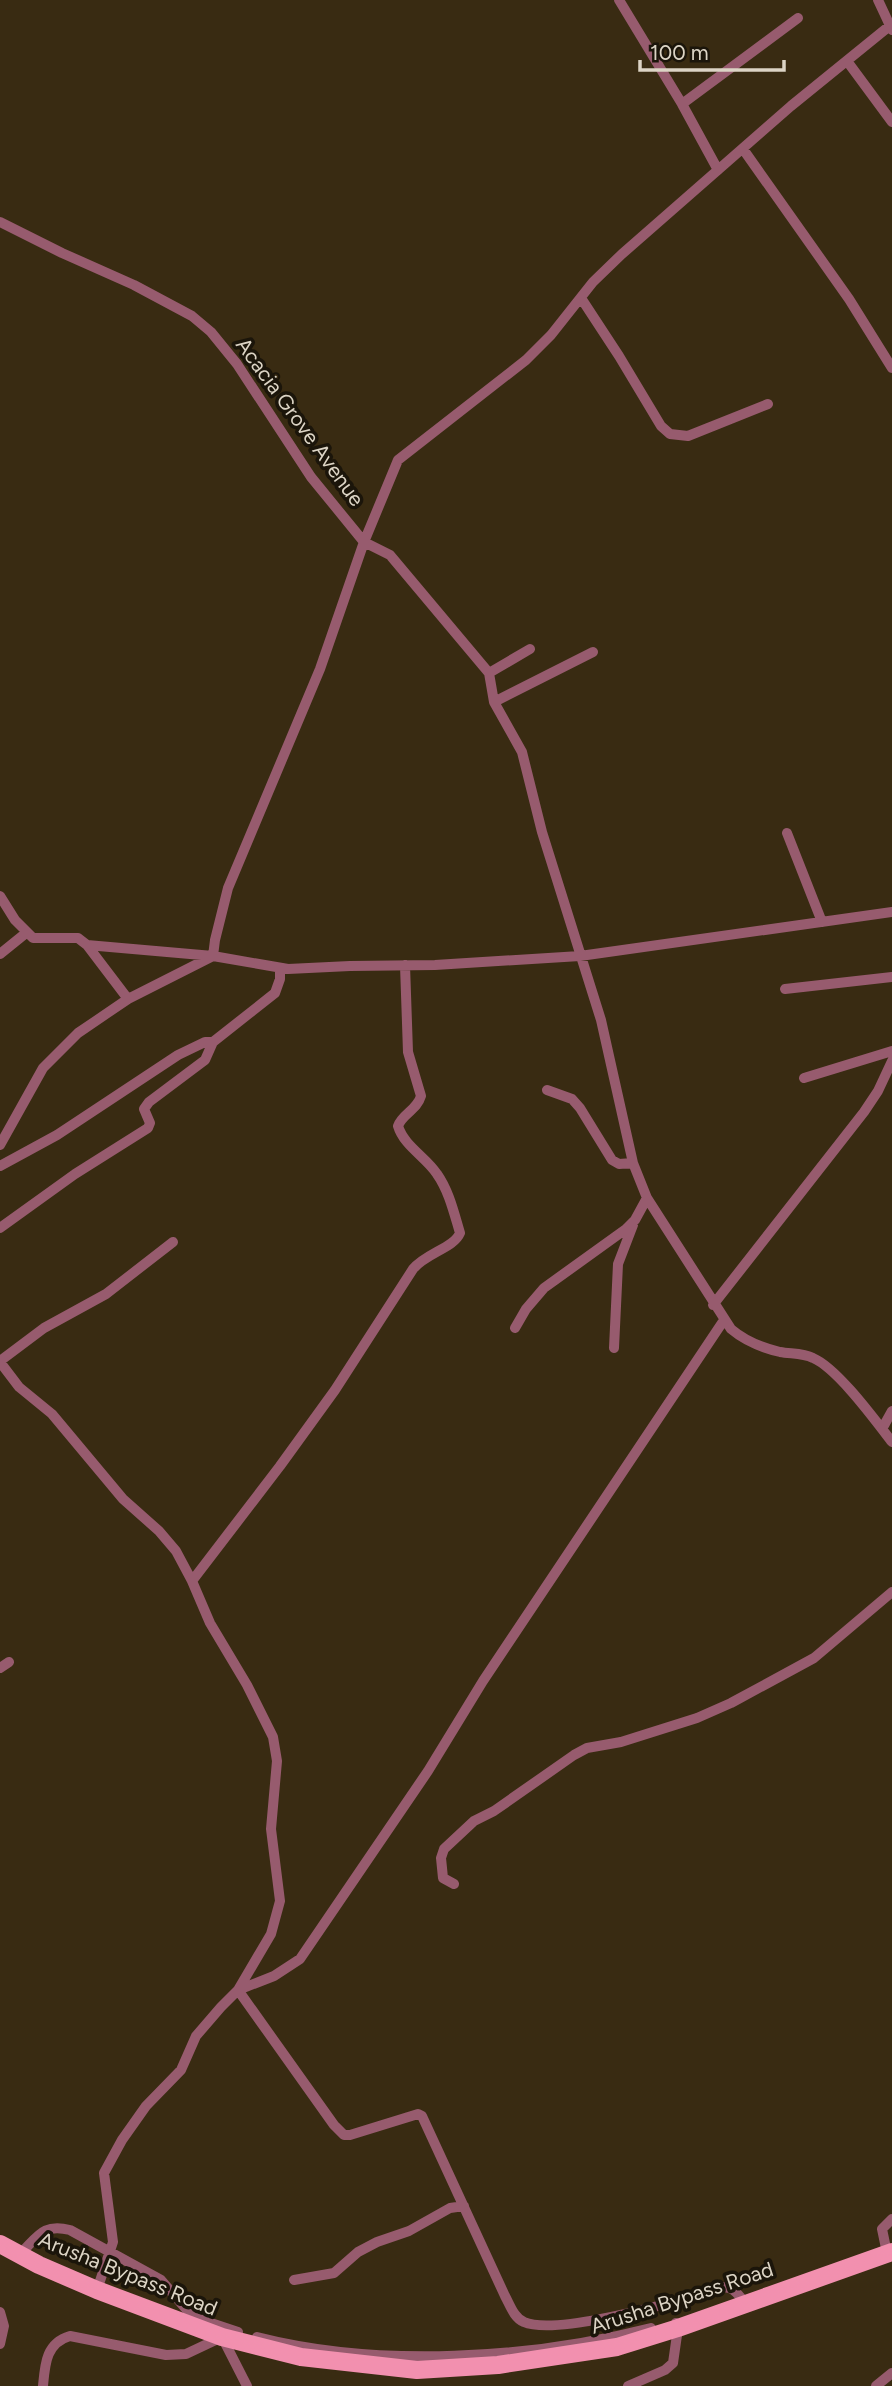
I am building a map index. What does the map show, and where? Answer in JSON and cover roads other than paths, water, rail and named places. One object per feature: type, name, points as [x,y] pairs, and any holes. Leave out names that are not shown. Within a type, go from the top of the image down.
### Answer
[{"type":"main road","name":"Arusha Bypass Road","points":[[0,2244],[97,2290],[222,2337],[301,2357],[429,2369],[498,2365],[617,2347],[890,2253]]},
{"type":"street","points":[[620,0],[718,170]]},
{"type":"street","points":[[213,956],[228,888],[320,669],[364,542],[398,460],[526,360],[622,254],[847,61],[891,27],[878,0]]},
{"type":"street","points":[[682,104],[798,18]]},
{"type":"street","points":[[847,61],[892,122]]},
{"type":"street","points":[[743,149],[849,299],[892,368]]},
{"type":"street","name":"Acacia Grove Avenue","points":[[0,222],[134,285],[192,316],[211,332],[237,364],[311,477],[364,542],[390,555],[489,673]]},
{"type":"street","points":[[580,298],[661,426],[670,434],[688,436],[768,404]]},
{"type":"street","points":[[530,649],[489,673],[494,702],[522,752],[542,832],[601,1020],[632,1163],[647,1198],[723,1320],[745,1339],[821,1362],[859,1401],[892,1441]]},
{"type":"street","points":[[494,702],[593,652]]},
{"type":"street","points":[[787,833],[822,922]]},
{"type":"street","points":[[0,896],[26,933],[33,938],[78,938],[87,945],[128,999]]},
{"type":"street","points":[[87,945],[213,956],[306,970],[580,956],[892,912]]},
{"type":"street","points":[[0,954],[26,933]]},
{"type":"street","points":[[0,1144],[29,1090],[55,1054],[78,1033],[128,999],[213,956]]},
{"type":"street","points":[[192,1581],[335,1390],[413,1269],[428,1255],[455,1241],[460,1233],[452,1206],[437,1174],[401,1135],[398,1126],[421,1096],[408,1052],[405,965]]},
{"type":"street","points":[[0,1228],[75,1174],[148,1128],[150,1124],[144,1109],[146,1106],[205,1060],[213,1042],[275,993],[280,979],[280,968]]},
{"type":"street","points":[[786,989],[892,977]]},
{"type":"street","points":[[0,1166],[57,1135],[178,1055],[205,1042],[213,1042]]},
{"type":"street","points":[[804,1078],[892,1051]]},
{"type":"street","points":[[713,1305],[864,1112],[878,1091],[892,1061]]},
{"type":"street","points":[[547,1090],[577,1104],[612,1160],[619,1164],[632,1163]]},
{"type":"street","points":[[614,1348],[618,1264],[635,1220],[647,1198]]},
{"type":"street","points":[[515,1328],[526,1308],[544,1288],[635,1220]]},
{"type":"street","points":[[97,2290],[113,2242],[113,2225],[104,2173],[107,2165],[133,2122],[181,2070],[196,2036],[238,1990],[271,1934],[280,1901],[271,1829],[277,1761],[273,1737],[263,1713],[210,1623],[176,1551],[123,1499],[52,1414],[19,1387],[0,1362],[44,1328],[106,1294],[173,1242]]},
{"type":"street","points":[[238,1990],[274,1976],[300,1959],[428,1771],[482,1681],[723,1320]]},
{"type":"street","points":[[882,1429],[892,1411]]},
{"type":"street","points":[[454,1884],[443,1878],[441,1858],[444,1850],[474,1821],[494,1811],[587,1748],[621,1742],[697,1718],[814,1658],[892,1592]]},
{"type":"street","points":[[238,1990],[334,2125],[344,2135],[418,2114],[422,2116],[506,2296],[522,2322],[537,2325],[577,2322],[729,2287],[745,2302]]},
{"type":"street","points":[[294,2280],[334,2273],[358,2252],[377,2242],[409,2231],[450,2208],[464,2206]]},
{"type":"street","points":[[890,2253],[882,2229],[892,2219]]},
{"type":"street","points":[[19,2255],[47,2229],[55,2226],[70,2230],[161,2280],[193,2317],[268,2340],[363,2353],[478,2354],[569,2344],[673,2323],[678,2328],[673,2363],[665,2370],[628,2386]]},
{"type":"street","points":[[0,2312],[4,2326],[0,2344]]},
{"type":"street","points":[[43,2386],[50,2349],[61,2339],[70,2336],[166,2356],[186,2354],[222,2337],[247,2386]]},
{"type":"street","points":[[876,2386],[892,2374]]}]
